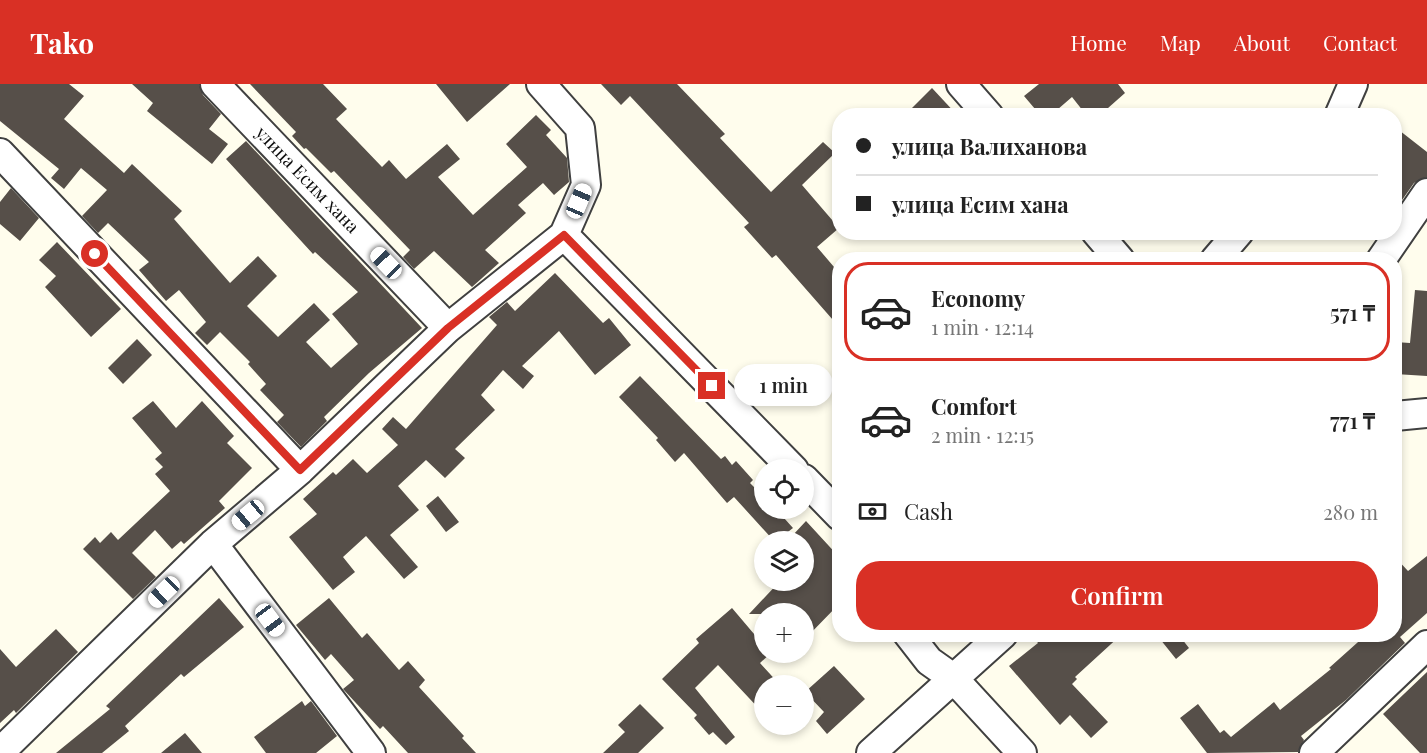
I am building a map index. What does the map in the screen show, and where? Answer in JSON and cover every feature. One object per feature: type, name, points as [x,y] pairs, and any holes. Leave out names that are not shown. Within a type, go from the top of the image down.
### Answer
[{"type":"street","name":"улица Есим хана","points":[[215,84],[448,328]]},
{"type":"street","points":[[0,752],[213,544],[300,470],[448,328],[564,235],[586,185],[580,128],[541,84]]},
{"type":"street","points":[[961,84],[983,108]]},
{"type":"street","points":[[1342,108],[1353,84]]},
{"type":"street","points":[[0,153],[300,470]]},
{"type":"street","points":[[1402,230],[1427,194]]},
{"type":"street","points":[[564,235],[783,459]]},
{"type":"street","points":[[1103,240],[1113,252]]},
{"type":"street","points":[[1222,252],[1232,240]]},
{"type":"street","points":[[1402,415],[1427,413]]},
{"type":"street","points":[[814,489],[832,508]]},
{"type":"street","points":[[213,544],[370,753]]},
{"type":"street","points":[[914,642],[928,661],[953,678],[1022,753]]},
{"type":"street","points":[[871,753],[994,642]]},
{"type":"street","points":[[1314,753],[1427,645]]},
{"type":"building","points":[[0,84],[69,84],[84,96],[64,119],[124,173],[132,164],[182,211],[174,219],[230,283],[258,256],[277,276],[247,306],[278,337],[314,303],[330,320],[306,342],[331,368],[358,344],[332,314],[358,292],[315,252],[313,254],[226,159],[246,141],[422,328],[369,373],[324,417],[327,421],[301,447],[277,422],[284,415],[260,390],[266,384],[248,364],[250,362],[220,332],[207,345],[195,333],[206,322],[179,290],[166,301],[139,270],[149,262],[108,223],[98,233],[82,216],[107,190],[81,168],[64,189],[51,178],[59,169],[0,121]]},
{"type":"building","points":[[132,84],[199,84],[203,95],[221,114],[209,129],[228,144],[212,164],[147,111],[153,103]]},
{"type":"building","points":[[250,84],[323,84],[347,109],[336,119],[382,167],[389,160],[406,179],[447,144],[460,159],[438,177],[473,215],[527,167],[506,144],[536,115],[551,130],[546,135],[567,158],[569,182],[554,195],[543,183],[518,205],[526,213],[485,250],[499,263],[472,287],[434,251],[414,269],[403,257],[410,250],[334,171],[331,173],[306,148],[304,149],[292,136],[296,132]]},
{"type":"building","points":[[436,84],[510,84],[467,122]]},
{"type":"building","points":[[601,84],[677,84],[725,134],[720,138],[771,192],[823,142],[832,150],[832,156],[802,185],[832,220],[832,234],[817,247],[832,265],[832,319],[776,255],[772,258],[744,227],[749,223],[630,96],[621,105]]},
{"type":"building","points":[[1039,84],[1118,84],[1125,93],[1108,108],[1081,108],[1072,97],[1059,108],[1034,108],[1024,96]]},
{"type":"building","points":[[932,88],[951,108],[912,108]]},
{"type":"building","points":[[1402,132],[1427,152],[1427,177],[1414,183],[1402,200]]},
{"type":"building","points":[[11,188],[39,218],[20,241],[0,224],[0,202]]},
{"type":"building","points":[[57,242],[121,309],[91,337],[45,287],[56,276],[39,260]]},
{"type":"building","points":[[555,273],[603,323],[609,318],[631,345],[595,375],[559,331],[522,366],[534,376],[523,389],[503,370],[481,395],[495,410],[455,449],[465,458],[445,478],[426,460],[398,486],[419,510],[390,535],[418,567],[404,579],[366,536],[343,557],[355,572],[333,590],[289,537],[317,514],[303,499],[333,472],[336,475],[353,459],[367,473],[398,445],[382,429],[393,417],[406,429],[497,325],[489,317],[507,302],[515,311]]},
{"type":"building","points":[[1415,290],[1427,291],[1427,376],[1402,374],[1402,342],[1410,343]]},
{"type":"building","points":[[137,339],[152,355],[123,384],[108,368]]},
{"type":"building","points":[[640,376],[721,459],[725,456],[732,465],[736,461],[753,480],[750,483],[754,487],[754,519],[734,497],[727,503],[684,453],[675,462],[656,440],[658,438],[619,397]]},
{"type":"building","points":[[153,401],[176,428],[202,401],[234,436],[227,443],[252,468],[219,501],[225,508],[184,544],[181,541],[172,549],[155,530],[132,553],[156,577],[133,599],[83,549],[95,537],[100,543],[111,532],[118,540],[170,491],[155,474],[163,467],[155,459],[162,453],[132,418]]},
{"type":"building","points":[[438,496],[459,522],[446,532],[426,506]]},
{"type":"building","points":[[754,519],[785,519],[793,528],[789,531],[765,531]]},
{"type":"building","points":[[806,521],[832,549],[832,611],[814,630],[814,603],[759,603],[771,591],[814,591],[814,531],[797,531]]},
{"type":"building","points":[[1427,556],[1427,613],[1402,635],[1402,565],[1408,571]]},
{"type":"building","points":[[219,598],[244,627],[184,677],[181,674],[125,726],[129,731],[102,753],[56,753],[110,709],[106,706]]},
{"type":"building","points":[[329,598],[362,638],[367,633],[399,670],[408,661],[425,680],[419,687],[464,736],[462,738],[476,753],[408,753],[383,726],[380,729],[343,689],[354,680],[331,654],[325,660],[296,625]]},
{"type":"building","points":[[732,608],[754,634],[754,663],[760,663],[771,675],[754,675],[754,703],[718,665],[695,688],[735,737],[726,745],[713,732],[709,735],[694,718],[697,715],[662,679],[699,643],[696,639]]},
{"type":"building","points":[[56,629],[78,652],[16,713],[14,710],[0,723],[0,649],[16,667]]},
{"type":"building","points":[[1402,639],[1405,643],[1346,700],[1301,736],[1304,740],[1298,752],[1207,753],[1180,718],[1198,704],[1220,733],[1224,730],[1231,737],[1274,702],[1280,710],[1331,669],[1329,668],[1358,642],[1402,642]]},
{"type":"building","points":[[1113,642],[1075,677],[1077,679],[1072,684],[1108,722],[1091,738],[1070,715],[1060,725],[1009,666],[1038,643]]},
{"type":"building","points":[[1162,642],[1184,642],[1189,648],[1176,659]]},
{"type":"building","points":[[834,666],[865,699],[827,734],[816,721],[824,712],[814,701],[814,684]]},
{"type":"building","points":[[1427,672],[1427,753],[1420,753],[1383,714]]},
{"type":"building","points":[[302,701],[305,706],[311,701],[337,736],[316,753],[266,753],[254,737]]},
{"type":"building","points":[[640,704],[664,728],[638,753],[603,753],[625,732],[618,725]]},
{"type":"building","points":[[185,733],[202,753],[161,753]]},
{"type":"route","points":[[95,254],[300,470],[448,328],[564,235],[712,386]]}]
